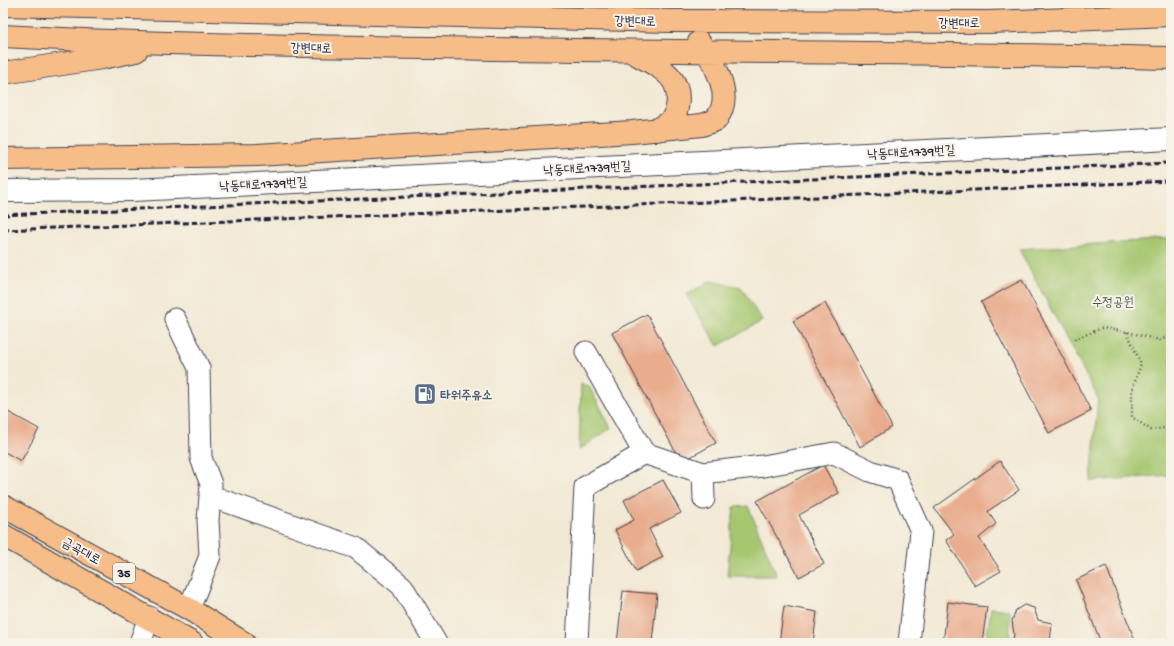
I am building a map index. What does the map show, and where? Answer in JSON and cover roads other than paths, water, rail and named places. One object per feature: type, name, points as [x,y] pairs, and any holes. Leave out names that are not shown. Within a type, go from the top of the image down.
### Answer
[{"type":"main road","name":"강변대로","points":[[3,5],[670,21],[989,22],[1171,15]]},
{"type":"main road","points":[[3,159],[257,155],[702,126],[716,120],[723,107],[719,76],[708,52],[696,39],[670,21]]},
{"type":"main road","name":"강변대로","points":[[3,36],[164,44],[631,52],[933,53],[1171,58]]},
{"type":"main road","points":[[3,73],[102,58],[164,44]]},
{"type":"main road","points":[[631,52],[665,70],[678,88],[678,107],[674,119],[657,130]]},
{"type":"main road","name":"금곡대로","points":[[3,506],[189,609],[244,643]]},
{"type":"main road","name":"금곡대로","points":[[3,535],[192,643]]},
{"type":"street","name":"낙동대로1739번길","points":[[3,191],[133,190],[1171,139]]},
{"type":"street","points":[[175,319],[199,368],[201,451],[211,484],[208,520],[210,556],[189,609]]},
{"type":"street","points":[[586,352],[644,453],[703,473],[763,466],[834,453],[870,471],[898,480],[921,530],[910,643]]},
{"type":"street","points":[[577,643],[585,487],[644,453]]},
{"type":"street","points":[[703,473],[704,499]]},
{"type":"street","points":[[211,496],[356,548],[402,586],[436,643]]},
{"type":"street","points":[[140,643],[148,617]]},
{"type":"railway","points":[[3,215],[1171,163]]},
{"type":"railway","points":[[3,230],[685,203],[1171,181]]},
{"type":"place","name":"타워주유소","points":[[425,394]]},
{"type":"park label","name":"수정공원","points":[[1113,301]]}]
